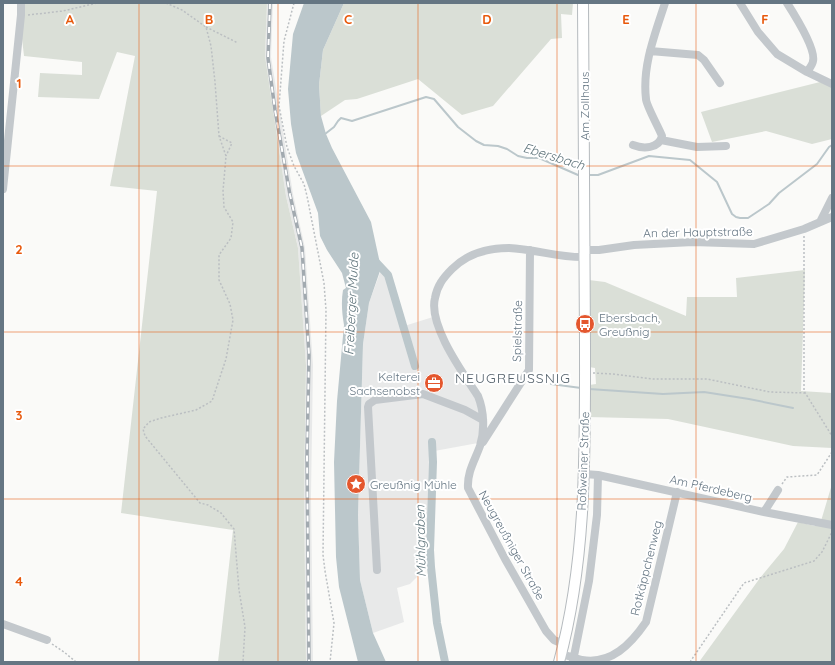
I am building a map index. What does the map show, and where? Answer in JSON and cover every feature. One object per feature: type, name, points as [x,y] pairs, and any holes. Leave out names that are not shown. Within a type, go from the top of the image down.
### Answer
[{"type":"main road","name":"Am Zollhaus","points":[[583,3],[585,254]]},
{"type":"main road","name":"Roßweiner Straße","points":[[560,658],[573,592],[581,535],[584,474],[585,254]]},
{"type":"street","points":[[3,189],[21,3]]},
{"type":"street","points":[[633,145],[638,147],[651,147],[657,145],[662,136],[646,101],[646,76],[650,51],[665,3]]},
{"type":"street","points":[[740,3],[758,32],[778,54],[807,72],[832,84]]},
{"type":"street","points":[[787,3],[798,20],[812,50],[813,61],[807,72]]},
{"type":"street","points":[[650,51],[698,54],[720,82]]},
{"type":"street","points":[[661,140],[697,147],[726,146]]},
{"type":"street","points":[[820,222],[832,198]]},
{"type":"street","name":"An der Hauptstraße","points":[[585,254],[599,250],[634,245],[693,242],[754,244],[804,229],[832,217]]},
{"type":"street","name":"Neugreußniger Straße","points":[[563,644],[554,640],[546,631],[505,559],[468,488],[467,480],[471,466],[480,446],[483,433],[482,406],[478,396],[442,338],[438,325],[434,298],[442,279],[460,261],[475,253],[487,250],[509,248],[585,254]]},
{"type":"street","name":"Spielstraße","points":[[480,446],[529,370],[530,250]]},
{"type":"street","points":[[377,570],[369,404],[375,400],[423,394],[465,410],[483,420]]},
{"type":"street","name":"Am Pferdeberg","points":[[584,474],[598,475],[764,512],[832,525]]},
{"type":"street","points":[[574,660],[589,581],[597,515],[598,475]]},
{"type":"street","points":[[764,512],[778,490]]},
{"type":"street","name":"Rotkäppchenweg","points":[[560,658],[574,660],[606,659],[626,646],[637,635],[646,622],[677,492]]},
{"type":"street","points":[[3,624],[47,640]]},
{"type":"path","points":[[21,15],[63,11],[97,3]]},
{"type":"path","points":[[166,3],[182,10],[206,27],[238,43]]},
{"type":"path","points":[[294,3],[284,41],[279,106],[287,147],[294,166],[304,184],[324,283],[326,338],[324,555],[325,571],[334,623],[330,662]]},
{"type":"path","points":[[206,27],[211,46],[219,136],[226,156]]},
{"type":"path","points":[[219,136],[232,143],[226,156],[223,190],[224,207],[233,222],[231,238],[219,255],[219,280],[230,304],[233,320],[226,359],[212,401],[196,410],[149,422],[143,429],[145,436],[200,503],[208,505],[221,513],[234,529],[239,590],[245,627],[243,662]]},
{"type":"path","points":[[804,229],[804,391],[832,436]]},
{"type":"path","points":[[585,373],[614,374],[653,379],[707,379],[770,392],[806,393]]},
{"type":"path","points":[[778,490],[787,477],[817,475],[832,452]]},
{"type":"path","points":[[690,662],[744,583],[814,561],[822,552],[832,532]]},
{"type":"path","points":[[47,640],[76,662]]},
{"type":"shaded area","points":[[16,3],[267,3],[265,56],[286,196],[298,248],[306,365],[304,495],[306,662],[218,662],[233,530],[121,513],[157,191],[110,186],[135,56],[117,52],[99,99],[38,97],[40,73],[82,75],[82,62],[24,56],[18,4]]},
{"type":"shaded area","points":[[267,3],[273,3],[271,57],[293,194],[305,248],[313,365],[311,495],[313,662],[306,662],[304,495],[306,365],[298,248],[286,196],[265,56]]},
{"type":"shaded area","points":[[344,3],[573,3],[572,15],[561,14],[562,38],[551,39],[493,106],[462,115],[418,79],[357,99],[345,100],[321,116],[319,85],[323,50]]},
{"type":"shaded area","points":[[820,82],[832,87],[832,139],[812,144],[766,131],[712,142],[701,112]]},
{"type":"shaded area","points":[[381,270],[387,276],[401,327],[433,317],[480,407],[480,430],[478,443],[429,452],[428,566],[410,584],[397,588],[404,622],[373,633],[360,580],[358,515],[363,344],[369,303]]},
{"type":"shaded area","points":[[805,270],[801,391],[832,393],[832,448],[793,446],[668,419],[588,417],[589,385],[596,384],[595,368],[589,367],[589,280],[605,282],[686,316],[687,297],[737,297],[736,278]]},
{"type":"shaded area","points":[[832,484],[832,662],[699,662],[760,578],[784,549],[798,522],[815,526],[821,521]]},
{"type":"water","name":"Freiberger Mulde","points":[[304,3],[344,3],[323,50],[319,85],[321,116],[332,148],[371,222],[381,268],[369,303],[363,344],[358,515],[360,580],[373,633],[386,662],[358,662],[339,587],[336,557],[334,462],[337,401],[344,325],[342,299],[343,290],[346,288],[342,273],[320,236],[318,213],[296,153],[291,124],[288,89],[293,34]]},
{"type":"waterway","name":"Ebersbach","points":[[325,134],[334,127],[341,118],[352,121],[426,97],[434,99],[458,127],[476,141],[484,145],[498,146],[507,149],[518,156],[539,158],[578,175],[582,175]]},
{"type":"waterway","name":"Ebersbach","points":[[588,175],[598,175],[649,156],[690,160],[717,182],[732,214],[736,217],[748,218],[769,204],[779,193],[817,164],[832,145]]},
{"type":"waterway","name":"Mühlgraben","points":[[374,260],[388,275],[415,366]]},
{"type":"waterway","points":[[551,384],[581,388]]},
{"type":"waterway","points":[[589,389],[663,394],[704,392],[793,408]]},
{"type":"waterway","name":"Mühlgraben","points":[[432,442],[431,567],[437,623],[445,662]]},
{"type":"railway","points":[[270,3],[268,58],[275,110],[290,195],[302,248],[309,355],[307,456],[309,662]]},
{"type":"place","name":"Ebersbach, Greußnig","points":[[585,324]]},
{"type":"place","name":"Kelterei Sachsenobst","points":[[434,383]]},
{"type":"place","name":"Greußnig Mühle","points":[[356,484]]},
{"type":"district","name":"NEUGREUSSNIG","points":[[513,378]]}]
